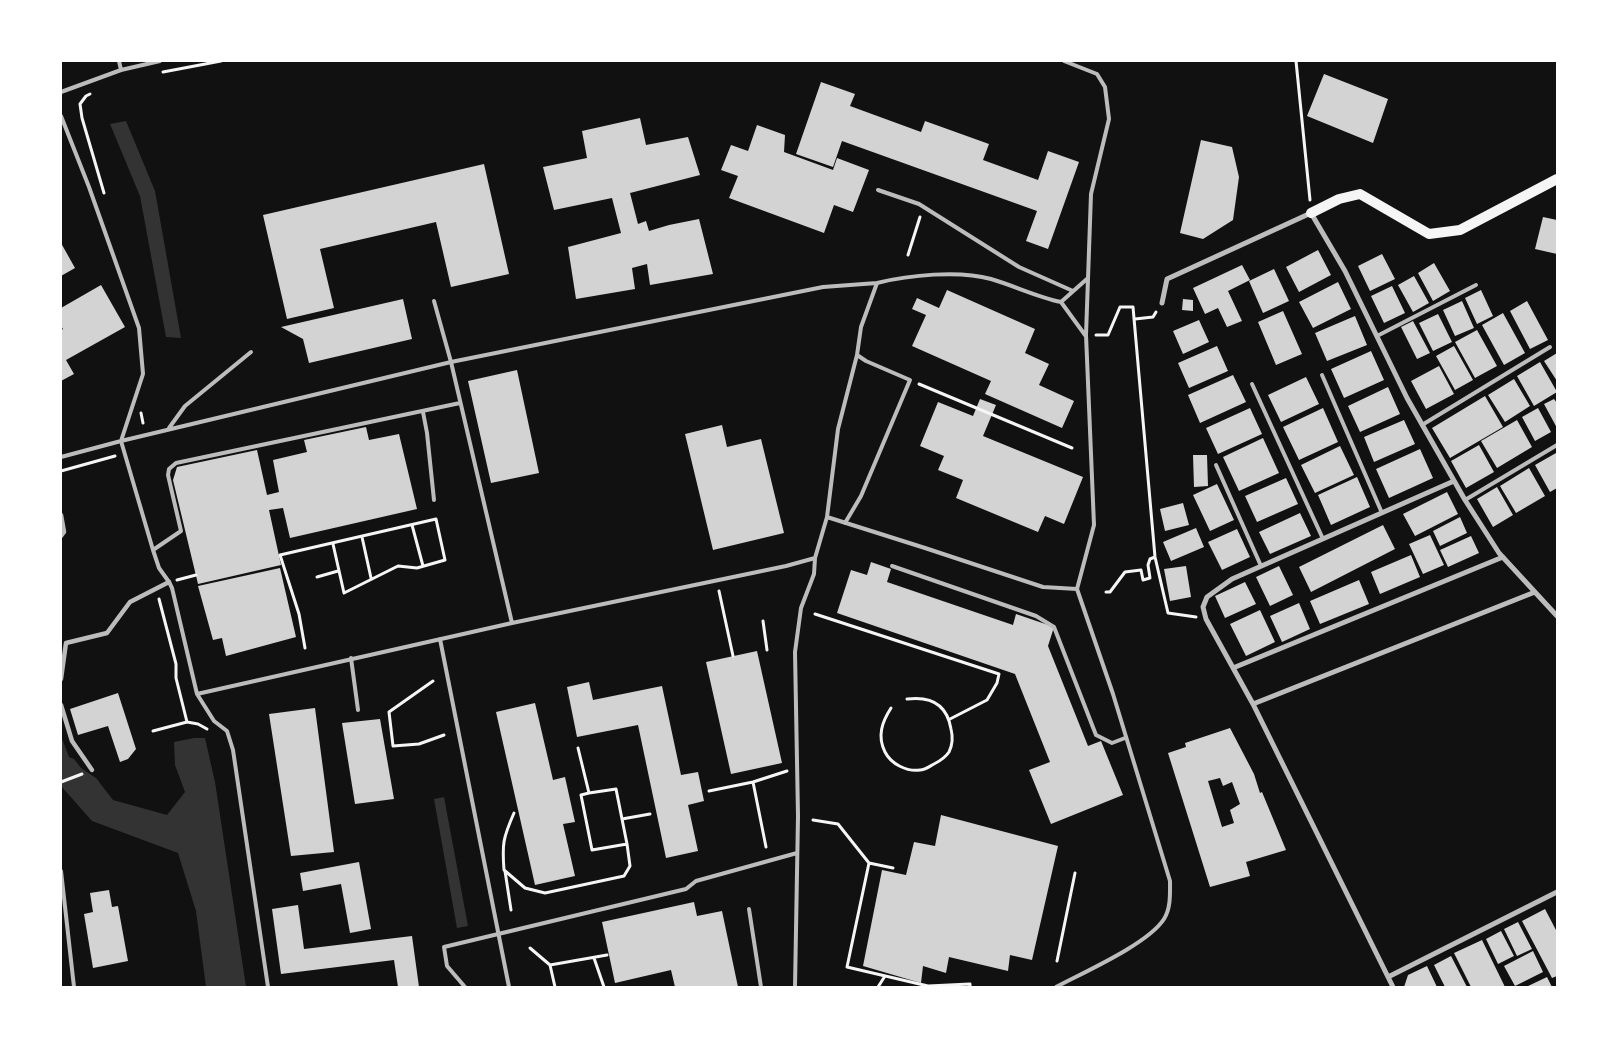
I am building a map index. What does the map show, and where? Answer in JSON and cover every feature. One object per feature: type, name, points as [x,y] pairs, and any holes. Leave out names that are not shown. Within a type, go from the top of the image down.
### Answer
[{"type":"main road","points":[[1311,213],[1340,199],[1360,194],[1429,234],[1460,230],[1557,179]]},
{"type":"street","points":[[1162,303],[1167,279],[1311,213],[1345,271],[1422,425],[1464,500],[1503,557],[1557,616]]},
{"type":"street","points":[[1393,987],[1253,704],[1206,619],[1203,607],[1207,597],[1232,579],[1454,481]]},
{"type":"street","points":[[61,515],[64,532],[61,536]]},
{"type":"street","points":[[1234,668],[1503,557]]},
{"type":"street","points":[[61,679],[63,641],[108,633],[130,602],[169,582]]},
{"type":"street","points":[[1253,704],[1535,592]]},
{"type":"street","points":[[61,705],[72,741],[92,770]]},
{"type":"street","points":[[1388,978],[1557,892]]},
{"type":"lane","points":[[119,61],[121,70]]},
{"type":"lane","points":[[61,92],[121,70],[160,61]]},
{"type":"lane","points":[[1056,987],[1129,948],[1150,934],[1165,918],[1170,902],[1170,881],[1113,694],[1077,589],[1094,525],[1086,335],[1091,194],[1109,119],[1105,87],[1097,74],[1064,61]]},
{"type":"lane","points":[[61,116],[89,187],[139,328],[143,374],[121,441],[159,568],[169,582],[196,694],[214,721],[227,731],[233,750],[268,987]]},
{"type":"lane","points":[[878,190],[919,204],[1019,267],[1073,291]]},
{"type":"lane","points":[[61,457],[168,429],[451,362],[822,287],[877,283],[906,276],[954,274],[990,278],[1040,297],[1061,302],[1086,335]]},
{"type":"lane","points":[[1061,302],[1088,278]]},
{"type":"lane","points":[[795,987],[798,768],[797,634],[801,608],[814,574],[815,558],[826,517],[838,428],[857,356],[861,327],[877,283]]},
{"type":"lane","points":[[1377,336],[1476,285]]},
{"type":"lane","points":[[434,301],[451,362],[512,623]]},
{"type":"lane","points":[[1422,425],[1550,347]]},
{"type":"lane","points":[[168,429],[185,406],[251,352]]},
{"type":"lane","points":[[845,523],[861,496],[910,380],[857,356]]},
{"type":"lane","points":[[1322,375],[1382,513]]},
{"type":"lane","points":[[1252,384],[1323,539]]},
{"type":"lane","points":[[153,550],[181,531],[168,475],[169,469],[176,463],[460,403]]},
{"type":"lane","points":[[423,412],[434,500]]},
{"type":"lane","points":[[1464,500],[1557,445]]},
{"type":"lane","points":[[1216,465],[1262,566]]},
{"type":"lane","points":[[826,517],[1043,587],[1077,589]]},
{"type":"lane","points":[[196,694],[351,658],[786,566],[815,558]]},
{"type":"lane","points":[[892,566],[1036,616],[1054,627],[1096,735],[1112,743],[1125,738]]},
{"type":"lane","points":[[440,639],[509,987]]},
{"type":"lane","points":[[351,658],[358,710]]},
{"type":"lane","points":[[465,987],[447,966],[444,947],[686,889],[696,880],[797,853]]},
{"type":"lane","points":[[61,871],[74,987]]},
{"type":"lane","points":[[749,909],[761,987]]},
{"type":"path","points":[[162,72],[221,61]]},
{"type":"path","points":[[1296,61],[1311,213]]},
{"type":"path","points":[[96,90],[86,96],[80,104],[82,118],[106,201]]},
{"type":"path","points":[[908,255],[924,207]]},
{"type":"path","points":[[1135,319],[1153,317],[1162,303]]},
{"type":"path","points":[[1096,335],[1108,335],[1120,307],[1133,307],[1155,557],[1168,613],[1206,619]]},
{"type":"path","points":[[910,380],[1072,448]]},
{"type":"path","points":[[61,471],[119,455]]},
{"type":"path","points":[[305,648],[299,614],[280,555],[436,519],[445,560],[417,568],[398,566],[344,593],[333,544]]},
{"type":"path","points":[[412,525],[423,566]]},
{"type":"path","points":[[362,537],[371,578]]},
{"type":"path","points":[[1106,592],[1110,592],[1125,572],[1141,570],[1143,580],[1150,578],[1148,565],[1150,559],[1155,557]]},
{"type":"path","points":[[317,577],[338,571]]},
{"type":"path","points":[[169,582],[196,574]]},
{"type":"path","points":[[152,731],[187,722],[176,678],[176,664],[156,588]]},
{"type":"path","points":[[719,592],[732,656]]},
{"type":"path","points":[[815,614],[999,674],[987,700],[950,719]]},
{"type":"path","points":[[763,621],[767,650]]},
{"type":"path","points":[[433,681],[389,712],[394,746],[418,744],[444,735]]},
{"type":"path","points":[[891,708],[883,721],[880,731],[884,749],[892,761],[901,767],[911,770],[922,770],[943,759],[949,751],[953,739],[950,719],[941,707],[931,700],[907,699]]},
{"type":"path","points":[[578,748],[589,793]]},
{"type":"path","points":[[709,790],[753,782],[798,768]]},
{"type":"path","points":[[61,782],[92,770]]},
{"type":"path","points":[[753,782],[766,847]]},
{"type":"path","points":[[504,870],[525,888],[545,893],[624,876],[630,866],[622,819],[616,789],[589,793],[581,795],[592,850],[626,844]]},
{"type":"path","points":[[511,910],[502,846],[514,813]]},
{"type":"path","points":[[622,819],[650,814]]},
{"type":"path","points":[[813,820],[838,824],[869,863],[892,868]]},
{"type":"path","points":[[869,863],[847,967],[928,986],[970,984],[970,987]]},
{"type":"path","points":[[1057,961],[1075,873]]},
{"type":"path","points":[[530,948],[550,965],[555,987]]},
{"type":"path","points":[[550,965],[607,955]]},
{"type":"path","points":[[594,958],[604,987]]},
{"type":"path","points":[[878,987],[885,976]]},
{"type":"shaded area","points":[[126,121],[155,191],[181,338],[166,337],[140,196],[110,124]]},
{"type":"shaded area","points":[[61,736],[69,757],[96,778],[113,800],[167,815],[185,792],[175,765],[174,742],[205,738],[215,782],[246,987],[206,987],[196,911],[178,853],[92,821],[61,786]]},
{"type":"shaded area","points":[[444,797],[468,926],[457,928],[434,799]]},
{"type":"building","points":[[1324,74],[1388,99],[1373,143],[1307,116]]},
{"type":"building","points":[[821,82],[855,94],[850,106],[921,132],[925,121],[989,144],[983,160],[1038,180],[1048,151],[1079,162],[1048,249],[1026,241],[1037,211],[842,141],[833,167],[796,154]]},
{"type":"building","points":[[640,118],[646,145],[688,137],[700,175],[630,193],[638,224],[646,221],[649,231],[699,219],[713,274],[650,285],[647,264],[632,268],[635,289],[576,299],[568,247],[621,233],[612,198],[554,210],[543,167],[587,158],[582,131]]},
{"type":"building","points":[[757,125],[785,135],[784,152],[833,170],[837,158],[869,170],[853,212],[834,205],[824,233],[729,198],[738,176],[721,170],[731,145],[748,151]]},
{"type":"building","points":[[1201,140],[1232,147],[1239,177],[1233,220],[1203,239],[1180,233]]},
{"type":"building","points":[[484,164],[509,274],[451,287],[436,222],[320,249],[334,308],[287,319],[263,215]]},
{"type":"building","points":[[1543,217],[1557,220],[1557,254],[1535,249]]},
{"type":"building","points":[[61,243],[75,268],[61,276]]},
{"type":"building","points":[[1318,250],[1331,275],[1299,292],[1286,267]]},
{"type":"building","points":[[1382,254],[1395,279],[1370,291],[1358,266]]},
{"type":"building","points":[[1434,263],[1450,291],[1433,301],[1418,273]]},
{"type":"building","points":[[1242,265],[1250,280],[1228,291],[1242,321],[1227,327],[1218,308],[1205,314],[1193,288]]},
{"type":"building","points":[[1274,269],[1289,301],[1263,313],[1249,281]]},
{"type":"building","points":[[1414,276],[1429,303],[1413,312],[1398,285]]},
{"type":"building","points":[[1338,282],[1351,309],[1313,328],[1299,302]]},
{"type":"building","points":[[101,285],[125,327],[66,360],[74,374],[61,381],[61,330],[63,329],[61,326],[61,308]]},
{"type":"building","points":[[1392,286],[1405,313],[1384,323],[1371,296]]},
{"type":"building","points":[[947,290],[1035,329],[1025,353],[1049,364],[1039,385],[1074,401],[1062,428],[985,394],[991,381],[912,346],[926,315],[912,309],[917,298],[939,308]]},
{"type":"building","points":[[1481,290],[1493,316],[1477,324],[1465,298]]},
{"type":"building","points":[[403,299],[412,339],[309,363],[303,339],[281,327]]},
{"type":"building","points":[[1183,299],[1193,300],[1193,311],[1182,310]]},
{"type":"building","points":[[1462,301],[1474,328],[1455,336],[1443,310]]},
{"type":"building","points":[[1527,301],[1548,340],[1530,349],[1510,311]]},
{"type":"building","points":[[1283,311],[1302,354],[1276,365],[1258,322]]},
{"type":"building","points":[[1503,313],[1525,353],[1504,365],[1482,325]]},
{"type":"building","points":[[1438,314],[1452,342],[1433,351],[1419,323]]},
{"type":"building","points":[[1355,316],[1367,345],[1327,361],[1315,333]]},
{"type":"building","points":[[1199,320],[1209,342],[1183,354],[1173,331]]},
{"type":"building","points":[[1413,321],[1430,353],[1417,359],[1401,327]]},
{"type":"building","points":[[1477,330],[1497,366],[1475,378],[1455,342]]},
{"type":"building","points":[[1217,346],[1228,371],[1189,388],[1178,363]]},
{"type":"building","points":[[1454,346],[1473,380],[1455,390],[1436,356]]},
{"type":"building","points":[[1371,351],[1384,380],[1344,398],[1331,369]]},
{"type":"building","points":[[1557,353],[1557,381],[1544,361]]},
{"type":"building","points":[[1540,362],[1557,392],[1534,406],[1517,376]]},
{"type":"building","points":[[1439,366],[1454,394],[1426,409],[1411,381]]},
{"type":"building","points":[[517,370],[539,473],[491,483],[468,381]]},
{"type":"building","points":[[1233,375],[1246,402],[1200,423],[1188,395]]},
{"type":"building","points":[[1306,377],[1319,404],[1281,422],[1268,395]]},
{"type":"building","points":[[1514,379],[1530,406],[1505,422],[1488,395]]},
{"type":"building","points":[[1388,387],[1400,414],[1360,432],[1348,406]]},
{"type":"building","points":[[1485,396],[1503,427],[1450,458],[1432,428]]},
{"type":"building","points":[[980,399],[996,405],[983,436],[1083,477],[1064,524],[1045,516],[1038,532],[956,498],[963,480],[938,470],[944,456],[920,446],[938,402],[973,416]]},
{"type":"building","points":[[1554,399],[1557,403],[1557,428],[1544,404]]},
{"type":"building","points":[[1250,408],[1262,434],[1218,454],[1206,428]]},
{"type":"building","points":[[1323,408],[1338,442],[1299,460],[1283,427]]},
{"type":"building","points":[[1538,408],[1551,432],[1535,441],[1522,417]]},
{"type":"building","points":[[1404,420],[1415,444],[1374,462],[1364,437]]},
{"type":"building","points":[[1517,420],[1532,447],[1497,468],[1481,441]]},
{"type":"building","points":[[722,425],[727,447],[761,439],[784,533],[713,550],[685,434]]},
{"type":"building","points":[[366,427],[369,440],[399,434],[417,509],[290,538],[283,508],[269,510],[281,565],[198,584],[173,480],[177,467],[257,450],[267,495],[279,492],[273,460],[307,452],[304,440]]},
{"type":"building","points":[[1263,438],[1279,473],[1239,491],[1223,457]]},
{"type":"building","points":[[1479,445],[1494,472],[1466,488],[1451,461]]},
{"type":"building","points":[[1340,446],[1354,475],[1315,493],[1301,465]]},
{"type":"building","points":[[1420,449],[1433,478],[1389,498],[1376,469]]},
{"type":"building","points":[[1556,453],[1557,488],[1550,492],[1535,465]]},
{"type":"building","points":[[1193,455],[1207,455],[1208,486],[1194,487]]},
{"type":"building","points":[[1529,468],[1545,496],[1516,513],[1500,486]]},
{"type":"building","points":[[1357,477],[1370,507],[1331,525],[1318,495]]},
{"type":"building","points":[[1286,478],[1298,504],[1257,522],[1245,496]]},
{"type":"building","points":[[1217,484],[1234,520],[1210,531],[1193,495]]},
{"type":"building","points":[[1497,487],[1513,515],[1493,527],[1477,499]]},
{"type":"building","points":[[1447,492],[1458,514],[1415,536],[1403,514]]},
{"type":"building","points":[[1183,503],[1189,525],[1165,531],[1160,509]]},
{"type":"building","points":[[1300,513],[1311,536],[1270,554],[1259,532]]},
{"type":"building","points":[[1460,517],[1467,533],[1440,546],[1433,531]]},
{"type":"building","points":[[1383,525],[1395,549],[1311,592],[1299,567]]},
{"type":"building","points":[[1196,528],[1204,547],[1171,561],[1163,542]]},
{"type":"building","points":[[1237,529],[1250,557],[1222,570],[1208,542]]},
{"type":"building","points":[[1430,535],[1444,565],[1423,574],[1409,544]]},
{"type":"building","points":[[1471,536],[1479,553],[1448,567],[1440,550]]},
{"type":"building","points":[[1411,555],[1420,577],[1380,594],[1371,572]]},
{"type":"building","points":[[871,562],[891,569],[887,582],[1013,625],[1016,614],[1054,627],[1048,646],[1088,746],[1101,741],[1123,795],[1051,824],[1029,770],[1050,762],[1015,674],[837,613],[851,570],[867,575]]},
{"type":"building","points":[[1186,566],[1191,597],[1170,601],[1164,569]]},
{"type":"building","points":[[1279,566],[1293,595],[1270,606],[1256,577]]},
{"type":"building","points":[[280,568],[296,637],[226,656],[222,638],[213,640],[198,586]]},
{"type":"building","points":[[1359,580],[1369,604],[1320,624],[1310,601]]},
{"type":"building","points":[[1245,582],[1256,604],[1225,618],[1215,596]]},
{"type":"building","points":[[1299,603],[1310,629],[1282,642],[1270,616]]},
{"type":"building","points":[[1260,610],[1275,642],[1246,656],[1230,624]]},
{"type":"building","points":[[757,651],[782,763],[731,774],[706,662]]},
{"type":"building","points":[[589,682],[593,700],[662,686],[681,775],[698,772],[704,801],[688,805],[698,851],[666,858],[638,725],[577,737],[567,687]]},
{"type":"building","points":[[118,693],[136,749],[128,759],[120,762],[108,726],[78,735],[70,709]]},
{"type":"building","points":[[535,703],[553,780],[565,777],[575,822],[563,824],[575,876],[535,885],[496,712]]},
{"type":"building","points":[[315,708],[334,852],[291,856],[269,714]]},
{"type":"building","points":[[380,719],[394,799],[355,804],[342,723]]},
{"type":"building","points":[[1230,728],[1254,774],[1260,793],[1262,792],[1286,850],[1246,862],[1250,876],[1210,887],[1168,753],[1186,747],[1185,743]],"holes":[[[1220,778],[1223,786],[1232,782],[1240,804],[1230,810],[1234,823],[1222,827],[1208,781]]]},
{"type":"building","points":[[941,815],[1058,846],[1032,960],[1010,955],[1008,971],[949,957],[946,973],[923,966],[921,983],[863,966],[882,870],[906,875],[914,842],[935,846]]},
{"type":"building","points":[[359,862],[371,929],[350,933],[341,884],[303,891],[300,873]]},
{"type":"building","points":[[109,890],[112,907],[118,906],[128,961],[93,968],[84,914],[93,912],[90,893]]},
{"type":"building","points":[[694,902],[697,916],[722,911],[738,987],[675,987],[671,970],[615,983],[602,922]]},
{"type":"building","points":[[298,905],[304,949],[412,936],[419,987],[398,987],[394,960],[281,974],[272,909]]},
{"type":"building","points":[[1545,909],[1557,932],[1557,976],[1552,978],[1522,921]]},
{"type":"building","points":[[1518,922],[1532,949],[1517,956],[1504,929]]},
{"type":"building","points":[[1501,931],[1514,956],[1498,964],[1486,939]]},
{"type":"building","points":[[1482,940],[1505,987],[1471,987],[1454,953]]},
{"type":"building","points":[[1533,951],[1543,972],[1515,986],[1504,966]]},
{"type":"building","points":[[1451,956],[1467,987],[1445,987],[1434,965]]},
{"type":"building","points":[[1427,966],[1437,987],[1404,987],[1408,975]]},
{"type":"building","points":[[1547,977],[1552,987],[1526,987]]}]
